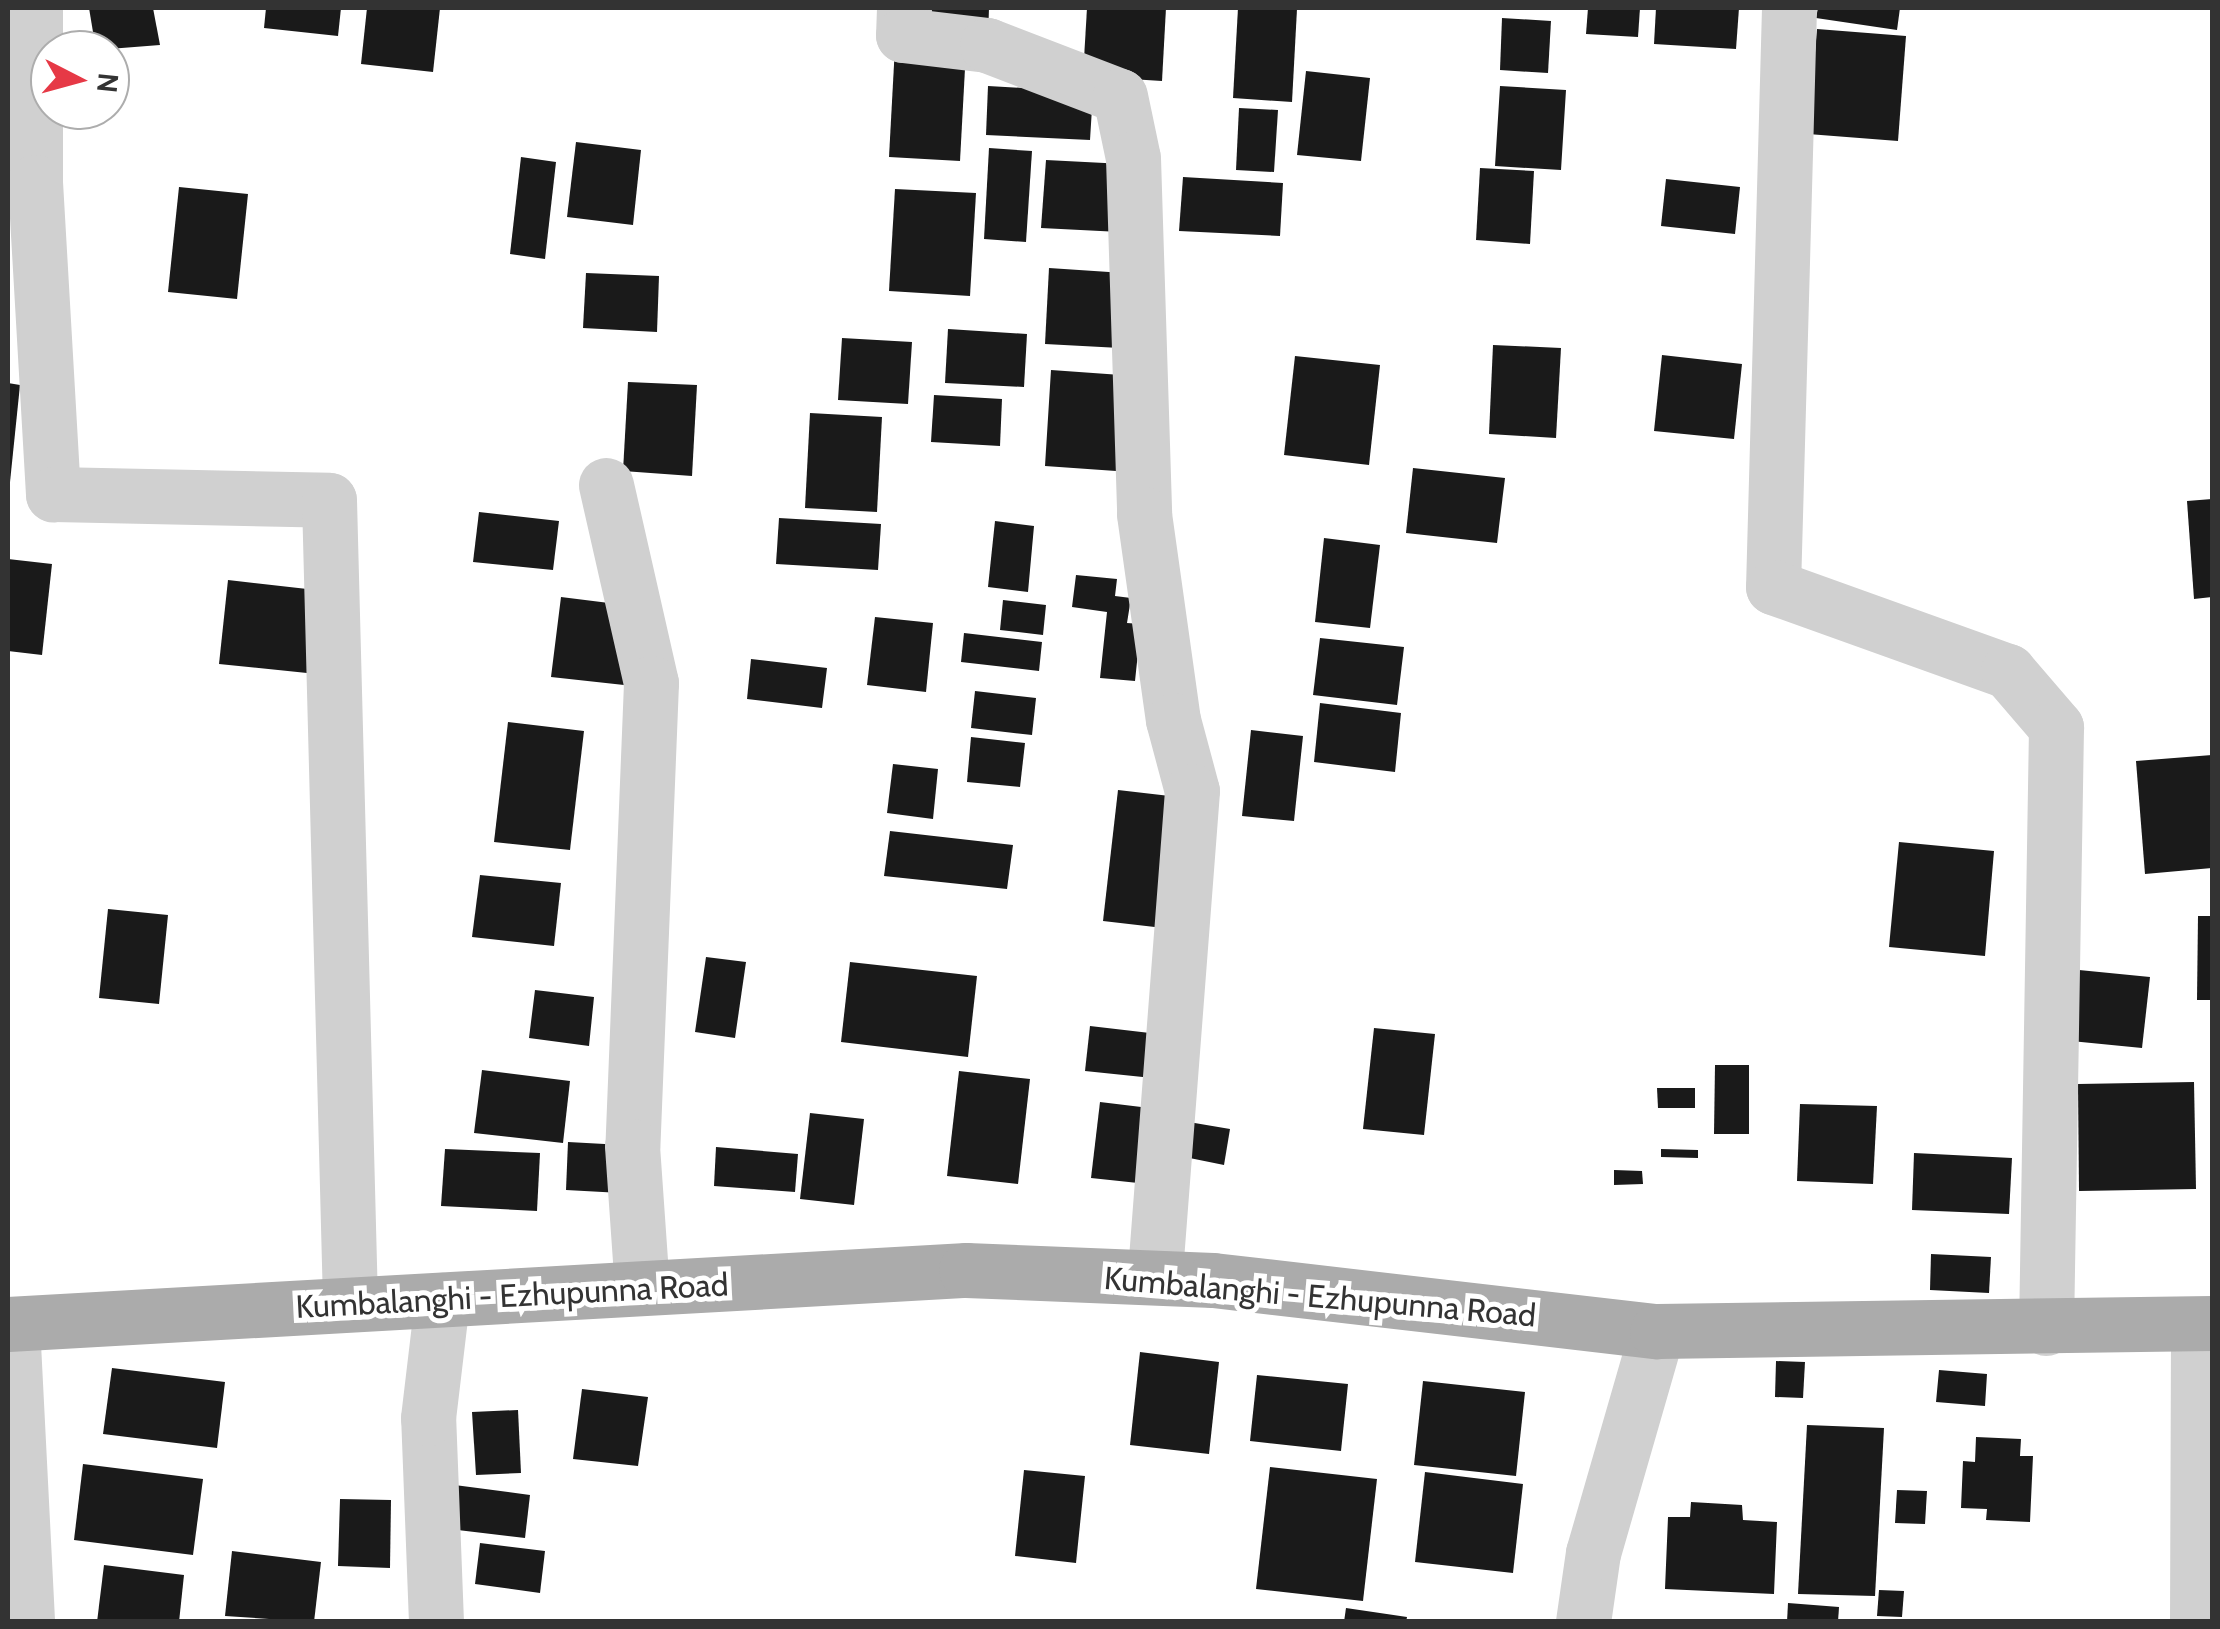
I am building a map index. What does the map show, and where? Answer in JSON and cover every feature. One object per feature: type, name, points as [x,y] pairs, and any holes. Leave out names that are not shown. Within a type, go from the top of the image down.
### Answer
[{"type":"main road","name":"Kumbalanghi - Ezhupunna Road","points":[[10,1324],[966,1270],[1154,1277],[1657,1331],[2205,1324]]},
{"type":"street","points":[[35,8],[21,183],[53,494],[329,500],[350,1304]]},
{"type":"street","points":[[904,8],[902,35],[987,44],[1120,96],[1133,158],[1144,514],[1173,720],[1192,791],[1154,1277]]},
{"type":"street","points":[[1790,8],[1774,587],[2008,671],[2056,728],[2046,1328]]},
{"type":"street","points":[[606,485],[624,541],[651,682],[632,1146],[642,1288]]},
{"type":"street","points":[[436,1622],[428,1418],[442,1300]]},
{"type":"street","points":[[10,1324],[28,1622]]},
{"type":"street","points":[[2197,1622],[2205,1324]]},
{"type":"street","points":[[1583,1622],[1593,1553],[1657,1331]]},
{"type":"building","points":[[89,8],[153,8],[160,45],[130,47],[130,30],[93,30]]},
{"type":"building","points":[[266,8],[341,8],[338,36],[264,28]]},
{"type":"building","points":[[367,8],[440,8],[433,72],[361,64]]},
{"type":"building","points":[[920,8],[989,8],[988,37]]},
{"type":"building","points":[[1087,8],[1166,8],[1162,81],[1083,76]]},
{"type":"building","points":[[1238,8],[1297,9],[1292,102],[1233,98]]},
{"type":"building","points":[[1588,8],[1640,8],[1638,37],[1586,34]]},
{"type":"building","points":[[1656,8],[1739,8],[1736,49],[1654,44]]},
{"type":"building","points":[[1818,8],[1900,8],[1897,30],[1816,18]]},
{"type":"building","points":[[1502,18],[1551,21],[1548,73],[1500,70]]},
{"type":"building","points":[[1817,29],[1906,36],[1898,141],[1808,134]]},
{"type":"building","points":[[895,46],[966,50],[960,161],[889,157]]},
{"type":"building","points":[[1306,71],[1370,78],[1361,161],[1297,155]]},
{"type":"building","points":[[988,86],[1093,92],[1090,140],[986,135]]},
{"type":"building","points":[[1500,86],[1566,90],[1561,170],[1495,166]]},
{"type":"building","points":[[1239,108],[1278,110],[1274,172],[1236,170]]},
{"type":"building","points":[[576,142],[641,150],[633,225],[567,217]]},
{"type":"building","points":[[989,148],[1032,151],[1026,242],[984,239]]},
{"type":"building","points":[[521,157],[556,162],[545,259],[510,254]]},
{"type":"building","points":[[1046,160],[1124,164],[1120,232],[1041,228]]},
{"type":"building","points":[[1480,168],[1534,171],[1530,244],[1476,240]]},
{"type":"building","points":[[1183,177],[1283,183],[1280,236],[1179,231]]},
{"type":"building","points":[[1666,179],[1740,187],[1735,234],[1661,226]]},
{"type":"building","points":[[179,187],[248,194],[237,299],[168,292]]},
{"type":"building","points":[[895,189],[976,193],[970,296],[889,291]]},
{"type":"building","points":[[1049,268],[1124,273],[1120,348],[1045,344]]},
{"type":"building","points":[[586,273],[659,276],[657,332],[583,328]]},
{"type":"building","points":[[948,329],[1027,334],[1024,387],[945,383]]},
{"type":"building","points":[[842,338],[912,342],[908,404],[838,400]]},
{"type":"building","points":[[1493,345],[1561,348],[1556,438],[1489,434]]},
{"type":"building","points":[[1662,355],[1742,364],[1734,439],[1654,431]]},
{"type":"building","points":[[1295,356],[1380,365],[1369,465],[1284,455]]},
{"type":"building","points":[[1051,370],[1121,375],[1116,471],[1045,466]]},
{"type":"building","points":[[628,382],[697,385],[692,476],[623,471]]},
{"type":"building","points":[[8,383],[20,385],[10,482],[8,482]]},
{"type":"building","points":[[934,395],[1002,399],[1000,446],[931,442]]},
{"type":"building","points":[[810,413],[882,417],[877,512],[805,508]]},
{"type":"building","points":[[1413,468],[1505,478],[1497,543],[1406,533]]},
{"type":"building","points":[[2212,499],[2212,597],[2194,599],[2187,501]]},
{"type":"building","points":[[479,512],[559,521],[553,570],[473,562]]},
{"type":"building","points":[[779,518],[881,524],[878,570],[776,564]]},
{"type":"building","points":[[995,521],[1034,526],[1028,592],[988,587]]},
{"type":"building","points":[[1324,538],[1380,545],[1370,628],[1315,622]]},
{"type":"building","points":[[8,559],[52,564],[42,655],[8,651]]},
{"type":"building","points":[[1076,575],[1117,579],[1115,596],[1131,598],[1127,623],[1141,624],[1135,681],[1100,678],[1107,612],[1072,607]]},
{"type":"building","points":[[228,580],[316,590],[307,673],[219,664]]},
{"type":"building","points":[[561,597],[633,606],[624,685],[551,677]]},
{"type":"building","points":[[1003,600],[1046,605],[1043,635],[1000,630]]},
{"type":"building","points":[[875,617],[933,623],[926,692],[867,685]]},
{"type":"building","points":[[964,633],[1042,642],[1039,671],[961,662]]},
{"type":"building","points":[[1320,638],[1404,647],[1397,705],[1313,695]]},
{"type":"building","points":[[751,659],[827,668],[822,708],[747,699]]},
{"type":"building","points":[[975,691],[1036,698],[1032,735],[971,728]]},
{"type":"building","points":[[1320,703],[1401,713],[1395,772],[1314,762]]},
{"type":"building","points":[[508,722],[584,731],[570,850],[494,842]]},
{"type":"building","points":[[1251,730],[1303,736],[1294,821],[1242,816]]},
{"type":"building","points":[[971,737],[1025,743],[1020,787],[967,782]]},
{"type":"building","points":[[2212,755],[2212,868],[2145,874],[2136,761]]},
{"type":"building","points":[[893,764],[938,769],[933,819],[887,813]]},
{"type":"building","points":[[1118,790],[1187,798],[1172,929],[1103,921]]},
{"type":"building","points":[[890,831],[1013,845],[1007,889],[884,876]]},
{"type":"building","points":[[1899,842],[1994,851],[1985,956],[1889,947]]},
{"type":"building","points":[[480,875],[561,883],[554,946],[472,937]]},
{"type":"building","points":[[108,909],[168,915],[159,1004],[99,998]]},
{"type":"building","points":[[2198,916],[2212,916],[2212,1000],[2197,1000]]},
{"type":"building","points":[[706,957],[746,962],[735,1038],[695,1032]]},
{"type":"building","points":[[850,962],[977,976],[968,1057],[841,1042]]},
{"type":"building","points":[[2079,970],[2150,977],[2142,1048],[2071,1041]]},
{"type":"building","points":[[535,990],[594,997],[589,1046],[529,1038]]},
{"type":"building","points":[[1090,1026],[1167,1035],[1162,1079],[1085,1071]]},
{"type":"building","points":[[1374,1028],[1435,1034],[1424,1135],[1363,1129]]},
{"type":"building","points":[[1715,1065],[1749,1065],[1749,1134],[1714,1134]]},
{"type":"building","points":[[482,1070],[570,1081],[563,1143],[474,1133]]},
{"type":"building","points":[[959,1071],[1030,1079],[1018,1184],[947,1176]]},
{"type":"building","points":[[2194,1082],[2196,1189],[2079,1191],[2078,1084]]},
{"type":"building","points":[[1657,1088],[1695,1088],[1695,1108],[1658,1108]]},
{"type":"building","points":[[1100,1102],[1166,1110],[1157,1185],[1091,1178]]},
{"type":"building","points":[[1800,1104],[1877,1106],[1873,1184],[1797,1181]]},
{"type":"building","points":[[810,1113],[864,1119],[854,1205],[800,1199]]},
{"type":"building","points":[[1171,1119],[1230,1129],[1224,1165],[1165,1153]]},
{"type":"building","points":[[568,1142],[623,1145],[621,1193],[566,1190]]},
{"type":"building","points":[[716,1147],[798,1154],[795,1192],[714,1186]]},
{"type":"building","points":[[445,1149],[540,1153],[537,1211],[441,1206]]},
{"type":"building","points":[[1661,1149],[1698,1150],[1698,1158],[1661,1157]]},
{"type":"building","points":[[1914,1153],[2012,1158],[2009,1214],[1912,1210]]},
{"type":"building","points":[[1614,1170],[1642,1171],[1643,1184],[1614,1185]]},
{"type":"building","points":[[1931,1254],[1991,1257],[1989,1293],[1930,1290]]},
{"type":"building","points":[[1140,1352],[1219,1362],[1209,1454],[1130,1445]]},
{"type":"building","points":[[1776,1361],[1805,1362],[1803,1398],[1775,1397]]},
{"type":"building","points":[[112,1368],[225,1382],[217,1448],[103,1434]]},
{"type":"building","points":[[1939,1370],[1987,1374],[1985,1406],[1936,1402]]},
{"type":"building","points":[[1257,1375],[1348,1384],[1341,1451],[1250,1441]]},
{"type":"building","points":[[1423,1381],[1525,1392],[1516,1476],[1414,1465]]},
{"type":"building","points":[[582,1389],[648,1397],[638,1466],[573,1459]]},
{"type":"building","points":[[518,1410],[521,1473],[476,1475],[472,1412]]},
{"type":"building","points":[[1807,1425],[1884,1428],[1875,1596],[1798,1594]]},
{"type":"building","points":[[1976,1437],[2021,1439],[2020,1456],[2033,1456],[2030,1522],[1986,1520],[1987,1509],[1961,1508],[1963,1461],[1975,1462]]},
{"type":"building","points":[[83,1464],[203,1479],[193,1555],[74,1540]]},
{"type":"building","points":[[1270,1467],[1377,1479],[1363,1601],[1256,1589]]},
{"type":"building","points":[[1024,1470],[1085,1476],[1076,1563],[1015,1556]]},
{"type":"building","points":[[1425,1472],[1523,1484],[1513,1573],[1415,1562]]},
{"type":"building","points":[[447,1484],[530,1495],[525,1538],[441,1528]]},
{"type":"building","points":[[1897,1490],[1927,1491],[1925,1524],[1895,1523]]},
{"type":"building","points":[[340,1499],[391,1500],[390,1568],[338,1566]]},
{"type":"building","points":[[1691,1502],[1742,1505],[1743,1520],[1777,1522],[1774,1594],[1665,1589],[1668,1517],[1690,1517]]},
{"type":"building","points":[[480,1543],[545,1551],[540,1593],[475,1584]]},
{"type":"building","points":[[232,1551],[321,1562],[314,1622],[225,1616]]},
{"type":"building","points":[[104,1565],[184,1575],[179,1622],[97,1622]]},
{"type":"building","points":[[1879,1590],[1904,1591],[1902,1617],[1877,1616]]},
{"type":"building","points":[[1788,1603],[1839,1607],[1838,1622],[1787,1622]]},
{"type":"building","points":[[1346,1608],[1407,1617],[1406,1622],[1344,1622]]}]
